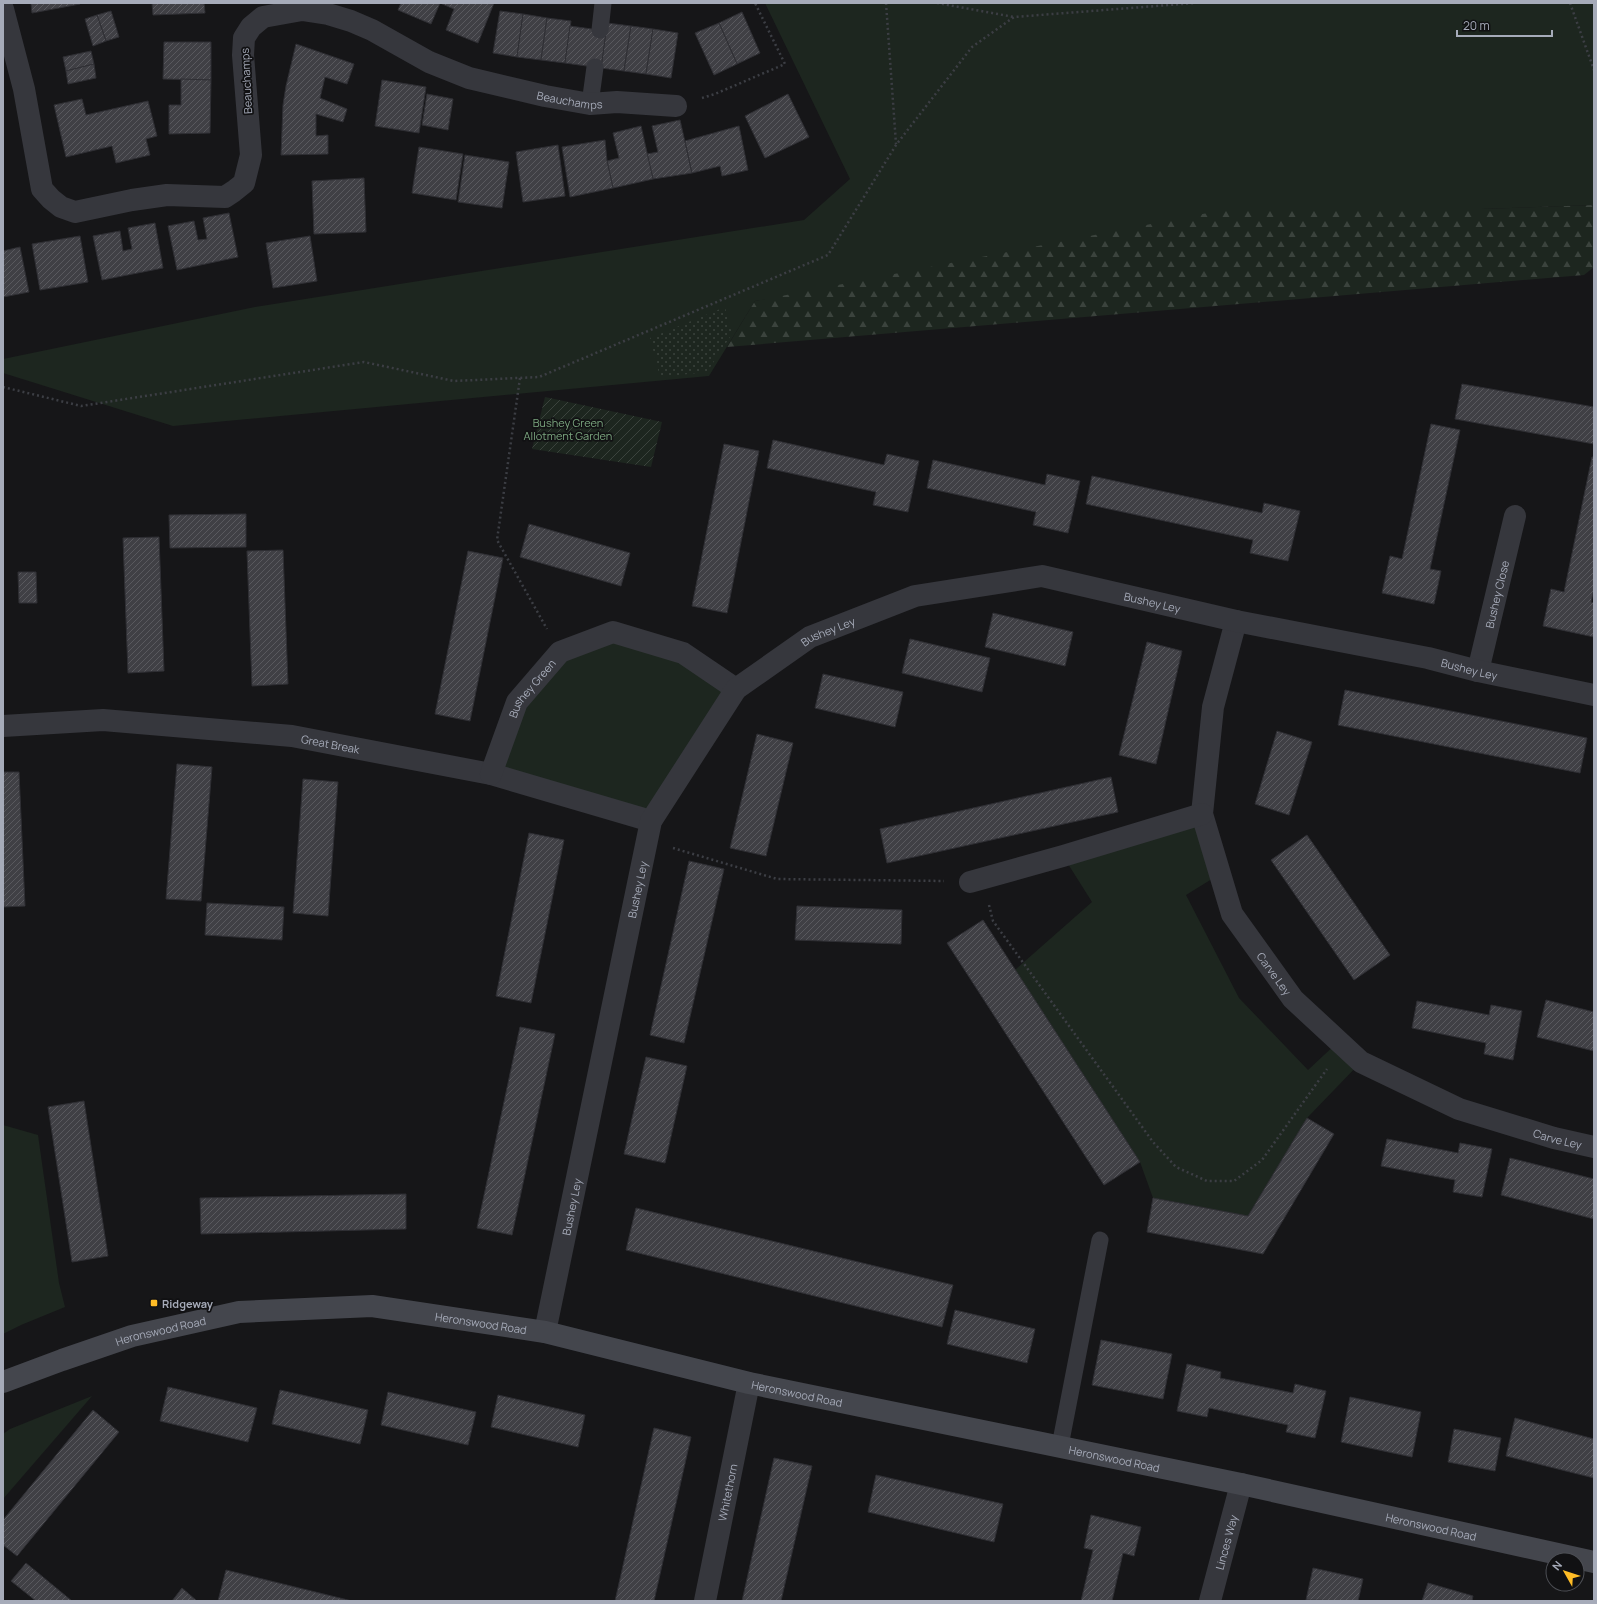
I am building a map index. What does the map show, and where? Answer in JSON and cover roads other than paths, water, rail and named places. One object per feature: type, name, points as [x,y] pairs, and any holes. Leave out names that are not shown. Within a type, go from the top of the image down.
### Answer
[{"type":"street","name":"Beauchamps","points":[[3,9],[24,89],[42,189],[61,207],[75,212],[132,200],[167,195],[225,197],[239,187],[244,182],[251,155],[243,55],[244,38],[251,27],[264,17],[280,13],[302,10],[328,14],[351,21],[372,30],[429,62],[470,78],[545,96],[590,104],[617,102],[676,106]]},
{"type":"street","name":"Bushey Close","points":[[1478,671],[1515,516]]},
{"type":"street","name":"Bushey Ley","points":[[545,1332],[649,830],[736,689],[810,637],[915,596],[1042,576],[1236,621],[1428,658],[1478,671],[1594,695]]},
{"type":"street","name":"Carve Ley","points":[[1236,621],[1213,707],[1202,814],[1232,914],[1293,999],[1361,1062],[1459,1108],[1554,1138],[1594,1147]]},
{"type":"street","name":"Bushey Green","points":[[491,774],[517,702],[560,652],[613,632],[683,653],[736,689]]},
{"type":"street","name":"Great Break","points":[[3,726],[103,720],[292,736],[491,774],[649,830]]},
{"type":"street","points":[[975,880],[1202,814]]},
{"type":"street","name":"Heronswood Road","points":[[3,1382],[132,1336],[239,1312],[372,1306],[545,1332],[749,1383],[1241,1484],[1594,1562]]},
{"type":"street","name":"Whitethorn","points":[[705,1601],[749,1383]]},
{"type":"street","name":"Linces Way","points":[[1210,1601],[1241,1484]]},
{"type":"lane","points":[[600,30],[603,3]]},
{"type":"lane","points":[[590,104],[595,67]]},
{"type":"lane","points":[[1060,1446],[1100,1240]]},
{"type":"place","name":"Ridgeway","points":[[154,1303]]},
{"type":"park label","name":"Bushey Green Allotment Garden","points":[[568,428]]}]
